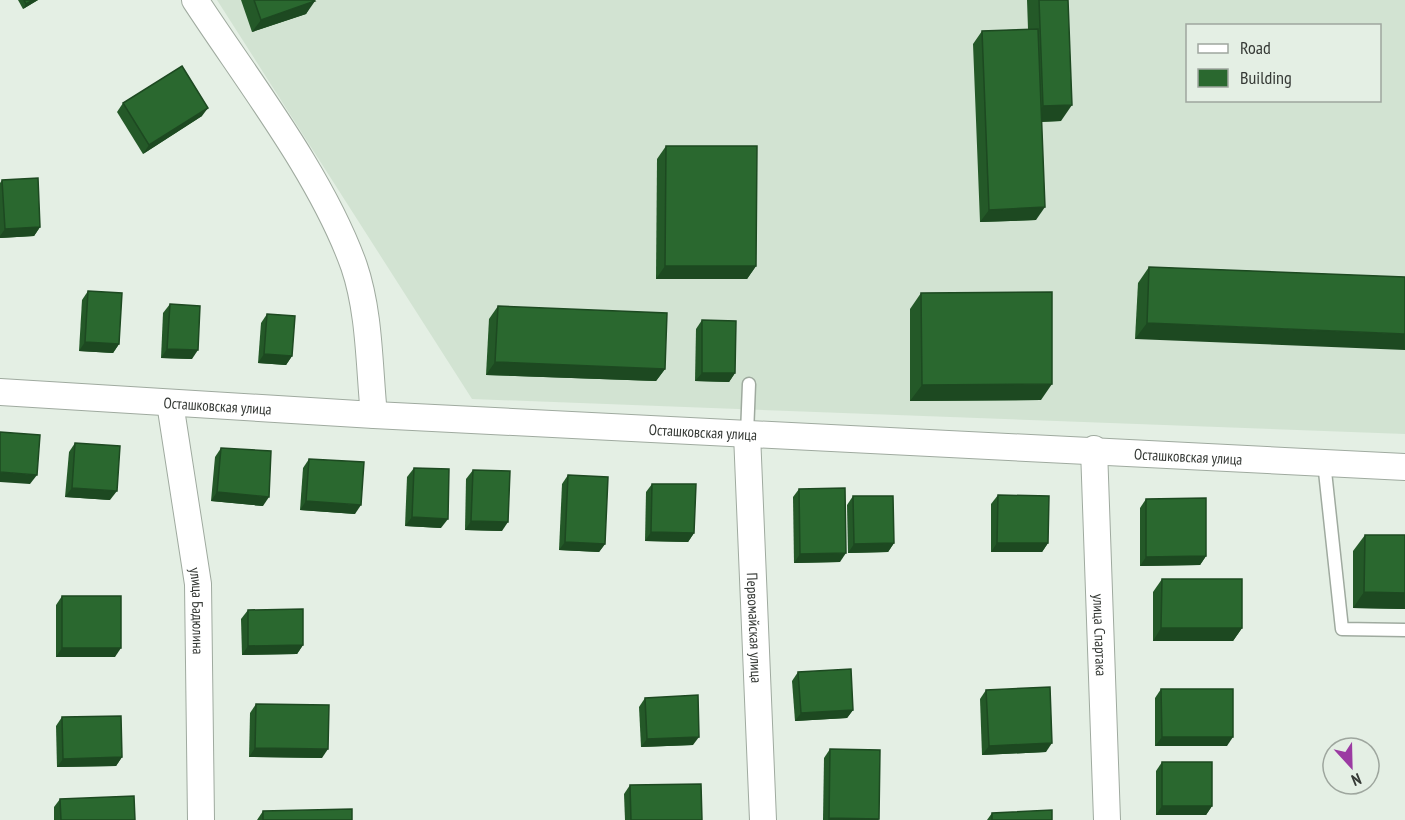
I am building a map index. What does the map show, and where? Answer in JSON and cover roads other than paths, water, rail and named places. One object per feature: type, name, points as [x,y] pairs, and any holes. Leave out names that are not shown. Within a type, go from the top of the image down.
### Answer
[{"type":"street","points":[[195,0],[307,172],[350,256],[363,300],[374,415]]},
{"type":"street","name":"Осташковская улица","points":[[0,392],[374,415],[1094,449],[1405,467]]},
{"type":"street","name":"улица Бадюлина","points":[[170,403],[198,584],[201,820]]},
{"type":"street","name":"Первомайская улица","points":[[747,434],[763,820]]},
{"type":"street","name":"улица Спартака","points":[[1094,449],[1107,820]]},
{"type":"lane","points":[[747,434],[749,384]]},
{"type":"lane","points":[[1324,462],[1342,629],[1405,630]]}]
